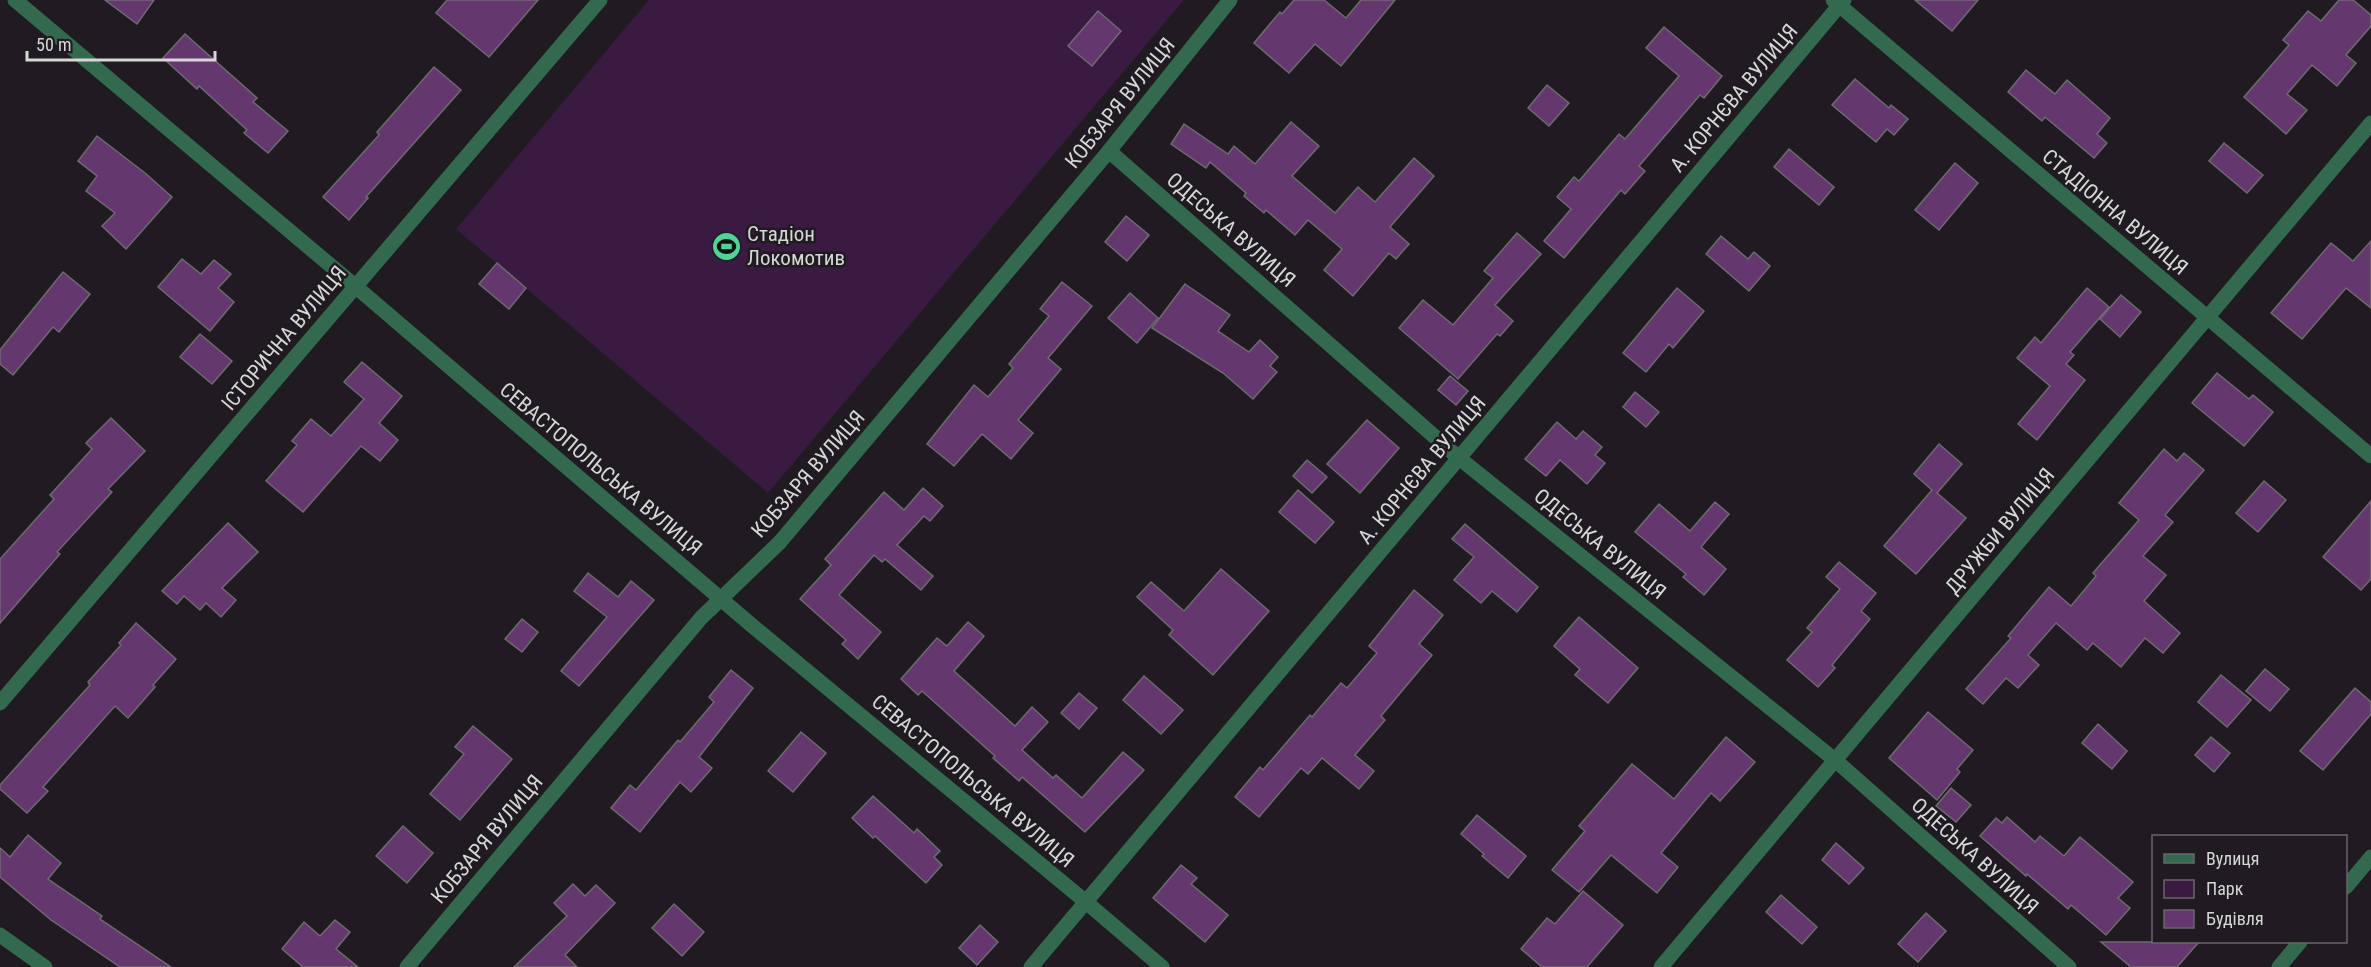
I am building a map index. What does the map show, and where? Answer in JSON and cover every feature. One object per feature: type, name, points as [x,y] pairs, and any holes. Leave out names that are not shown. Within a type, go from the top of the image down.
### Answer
[{"type":"street","name":"СЕВАСТОПОЛЬСЬКА ВУЛИЦЯ","points":[[15,0],[356,286],[720,598],[1162,967]]},
{"type":"street","name":"ІСТОРИЧНА ВУЛИЦЯ","points":[[0,703],[600,0]]},
{"type":"street","name":"КОБЗАРЯ ВУЛИЦЯ","points":[[407,967],[720,598],[780,542],[1109,151],[1230,0]]},
{"type":"street","name":"СТАДІОННА ВУЛИЦЯ","points":[[1839,2],[2371,456]]},
{"type":"street","name":"А. КОРНЄВА ВУЛИЦЯ","points":[[1031,967],[1839,2]]},
{"type":"street","name":"ДРУЖБИ ВУЛИЦЯ","points":[[1661,967],[2371,123]]},
{"type":"street","name":"ОДЕСЬКА ВУЛИЦЯ","points":[[1109,151],[1459,458],[1835,760],[2069,967]]},
{"type":"street","points":[[2347,886],[2371,857]]},
{"type":"street","points":[[0,935],[45,967]]},
{"type":"street","points":[[2279,967],[2299,943]]},
{"type":"green space","name":"Стадіон Локомотив","points":[[649,0],[1184,0],[768,493],[456,229]]},
{"type":"building","points":[[105,0],[154,0],[137,24]]},
{"type":"building","points":[[447,0],[538,0],[489,57],[436,13]]},
{"type":"building","points":[[1294,0],[1324,0],[1346,18],[1361,0],[1395,0],[1341,66],[1315,44],[1289,73],[1254,43],[1280,12],[1282,14]]},
{"type":"building","points":[[1915,0],[1978,0],[1952,31]]},
{"type":"building","points":[[2339,0],[2353,0],[2371,15],[2371,26],[2346,55],[2356,63],[2337,86],[2312,65],[2287,94],[2307,110],[2286,134],[2244,97],[2289,45],[2283,40],[2308,11],[2321,21]]},
{"type":"building","points":[[1098,11],[1121,31],[1092,66],[1068,46]]},
{"type":"building","points":[[1664,27],[1722,76],[1704,98],[1700,95],[1639,166],[1645,171],[1625,194],[1621,190],[1564,258],[1544,241],[1571,209],[1557,197],[1574,177],[1579,181],[1619,134],[1625,139],[1679,76],[1646,48]]},
{"type":"building","points":[[185,34],[257,98],[253,102],[288,131],[268,153],[244,133],[247,130],[199,86],[197,89],[163,58]]},
{"type":"building","points":[[434,67],[461,90],[366,197],[368,198],[349,220],[323,197],[379,135],[377,132]]},
{"type":"building","points":[[2026,70],[2055,94],[2067,80],[2110,118],[2097,134],[2107,143],[2094,158],[2045,117],[2042,121],[2008,92]]},
{"type":"building","points":[[1855,79],[1889,108],[1891,105],[1908,119],[1894,135],[1887,129],[1876,142],[1832,105]]},
{"type":"building","points":[[1547,85],[1569,103],[1549,126],[1528,108]]},
{"type":"building","points":[[1291,122],[1319,146],[1292,176],[1335,213],[1358,187],[1375,202],[1414,158],[1434,176],[1390,227],[1409,244],[1396,259],[1389,253],[1353,296],[1324,270],[1342,249],[1308,220],[1295,235],[1266,210],[1264,213],[1244,196],[1246,193],[1210,162],[1206,168],[1171,144],[1184,124],[1228,154],[1234,146],[1255,164]]},
{"type":"building","points":[[97,136],[172,197],[126,249],[102,226],[115,213],[86,191],[97,176],[78,161]]},
{"type":"building","points":[[2224,143],[2263,175],[2247,193],[2209,161]]},
{"type":"building","points":[[1789,149],[1834,187],[1819,205],[1774,167]]},
{"type":"building","points":[[1955,163],[1978,183],[1939,230],[1915,210]]},
{"type":"building","points":[[1126,216],[1149,235],[1127,261],[1105,242]]},
{"type":"building","points":[[1517,233],[1541,254],[1495,305],[1513,321],[1500,336],[1497,334],[1458,379],[1399,328],[1423,300],[1453,325],[1493,278],[1484,271]]},
{"type":"building","points":[[1721,236],[1748,259],[1754,252],[1770,266],[1749,291],[1706,254]]},
{"type":"building","points":[[2371,241],[2371,308],[2346,288],[2302,339],[2271,313],[2331,243],[2353,261]]},
{"type":"building","points":[[182,259],[201,274],[214,260],[231,274],[218,288],[234,302],[210,331],[158,287]]},
{"type":"building","points":[[497,263],[526,288],[509,309],[479,284]]},
{"type":"building","points":[[63,272],[90,294],[59,332],[53,327],[13,375],[0,364],[0,350]]},
{"type":"building","points":[[1062,282],[1092,306],[1048,358],[1061,369],[1018,420],[1033,433],[1011,459],[982,434],[954,466],[927,444],[974,385],[988,397],[1013,368],[1009,364],[1049,316],[1040,309]]},
{"type":"building","points":[[1185,284],[1230,315],[1218,331],[1249,352],[1260,340],[1278,357],[1270,366],[1277,372],[1253,399],[1223,373],[1152,328]]},
{"type":"building","points":[[1677,288],[1704,311],[1673,348],[1669,344],[1646,372],[1623,353]]},
{"type":"building","points":[[2087,288],[2109,307],[2070,352],[2074,355],[2066,364],[2085,380],[2037,440],[2018,424],[2050,386],[2017,358],[2035,337],[2041,343]]},
{"type":"building","points":[[1130,293],[1158,318],[1137,343],[1108,318]]},
{"type":"building","points":[[2121,295],[2141,312],[2120,337],[2100,319]]},
{"type":"building","points":[[200,334],[232,361],[212,384],[180,357]]},
{"type":"building","points":[[362,362],[402,396],[379,423],[398,440],[380,461],[361,446],[303,512],[266,481],[297,445],[292,441],[311,419],[331,436],[364,399],[344,382]]},
{"type":"building","points":[[2217,373],[2249,399],[2253,395],[2273,412],[2244,446],[2192,403]]},
{"type":"building","points":[[1450,376],[1468,391],[1456,405],[1438,390]]},
{"type":"building","points":[[1635,392],[1659,412],[1646,427],[1623,407]]},
{"type":"building","points":[[111,418],[145,451],[108,489],[112,492],[57,552],[60,554],[0,623],[0,559],[54,499],[50,495],[92,449],[86,443]]},
{"type":"building","points":[[1367,420],[1399,448],[1360,493],[1327,464]]},
{"type":"building","points":[[1557,422],[1576,439],[1583,431],[1602,447],[1595,455],[1605,463],[1587,484],[1560,460],[1546,476],[1525,459]]},
{"type":"building","points":[[1939,444],[1962,464],[1937,493],[1966,518],[1916,574],[1884,546],[1932,490],[1914,474]]},
{"type":"building","points":[[2164,449],[2177,461],[2184,453],[2204,470],[2165,515],[2173,522],[2143,556],[2166,575],[2144,601],[2180,633],[2163,653],[2145,638],[2121,667],[2093,643],[2087,650],[2056,623],[2028,655],[2039,665],[2018,688],[2006,678],[1983,704],[1966,689],[2011,638],[2008,636],[2049,587],[2071,606],[2096,576],[2093,573],[2139,520],[2119,503]]},
{"type":"building","points":[[1307,460],[1327,477],[1312,493],[1293,476]]},
{"type":"building","points":[[2264,481],[2286,500],[2258,532],[2236,513]]},
{"type":"building","points":[[923,488],[943,506],[930,521],[924,516],[897,545],[933,576],[921,590],[885,559],[882,562],[874,555],[839,595],[881,632],[858,659],[842,644],[846,640],[800,599],[831,565],[825,559],[884,492],[904,510]]},
{"type":"building","points":[[1298,490],[1334,522],[1315,543],[1279,512]]},
{"type":"building","points":[[2371,501],[2371,579],[2361,590],[2323,557]]},
{"type":"building","points":[[1715,502],[1729,514],[1701,547],[1726,569],[1704,595],[1683,577],[1686,574],[1635,532],[1659,504],[1690,531]]},
{"type":"building","points":[[228,523],[258,552],[222,588],[236,600],[221,617],[206,603],[200,610],[184,596],[177,604],[162,591]]},
{"type":"building","points":[[1465,524],[1538,587],[1517,612],[1492,591],[1481,603],[1454,580],[1474,557],[1452,539]]},
{"type":"building","points":[[1839,562],[1876,593],[1861,611],[1870,619],[1832,665],[1835,668],[1818,687],[1787,660],[1812,632],[1807,628],[1840,589],[1826,577]]},
{"type":"building","points":[[1221,569],[1269,611],[1213,675],[1169,635],[1173,630],[1137,597],[1151,582],[1184,611]]},
{"type":"building","points":[[588,573],[618,597],[631,581],[654,600],[579,686],[561,671],[607,617],[574,591]]},
{"type":"building","points":[[1414,590],[1443,615],[1419,644],[1432,655],[1381,716],[1385,720],[1355,755],[1374,771],[1359,789],[1322,758],[1308,774],[1301,768],[1259,817],[1235,797],[1260,767],[1263,770],[1341,683],[1347,688],[1377,653],[1369,646]]},
{"type":"building","points":[[1579,617],[1638,668],[1608,703],[1575,675],[1580,669],[1554,646]]},
{"type":"building","points":[[522,619],[538,632],[522,652],[505,639]]},
{"type":"building","points":[[968,622],[984,636],[954,671],[1015,726],[1032,707],[1048,722],[1022,750],[1053,778],[1056,775],[1082,798],[1123,752],[1144,770],[1085,832],[1022,777],[1019,781],[993,758],[995,756],[922,691],[918,695],[901,679],[937,638],[947,646]]},
{"type":"building","points":[[136,623],[176,659],[128,718],[115,706],[43,787],[48,791],[27,813],[0,789],[0,785],[90,685],[88,682],[121,645],[119,643]]},
{"type":"building","points":[[2265,669],[2289,689],[2270,711],[2246,691]]},
{"type":"building","points":[[731,670],[753,688],[699,757],[712,768],[691,792],[680,782],[640,832],[611,808],[630,785],[636,790],[678,740],[680,742],[714,702],[709,697]]},
{"type":"building","points":[[2221,675],[2251,700],[2227,727],[2198,702]]},
{"type":"building","points":[[1144,676],[1183,710],[1161,734],[1123,700]]},
{"type":"building","points":[[2355,688],[2371,702],[2371,714],[2323,770],[2300,751]]},
{"type":"building","points":[[1079,693],[1097,708],[1079,729],[1061,713]]},
{"type":"building","points":[[1928,712],[1973,750],[1957,769],[1960,772],[1937,800],[1889,758]]},
{"type":"building","points":[[2098,724],[2127,751],[2112,769],[2082,743]]},
{"type":"building","points":[[473,726],[512,759],[460,820],[430,794],[464,754],[455,747]]},
{"type":"building","points":[[801,732],[826,753],[793,792],[768,771]]},
{"type":"building","points":[[1726,737],[1755,762],[1720,801],[1711,793],[1661,853],[1678,867],[1657,893],[1611,855],[1579,892],[1552,870],[1585,831],[1579,826],[1632,764],[1674,799]]},
{"type":"building","points":[[2211,737],[2230,753],[2214,772],[2195,755]]},
{"type":"building","points":[[1951,788],[1971,805],[1956,822],[1936,806]]},
{"type":"building","points":[[873,796],[914,833],[917,829],[940,851],[934,857],[942,865],[926,883],[852,818]]},
{"type":"building","points":[[1477,815],[1526,856],[1508,878],[1461,834]]},
{"type":"building","points":[[2007,817],[2035,842],[2040,836],[2064,856],[2080,837],[2133,882],[2118,898],[2130,908],[2106,935],[2071,905],[2068,909],[2027,874],[2026,876],[1980,836],[1996,818],[2002,823]]},
{"type":"building","points":[[403,826],[433,853],[407,883],[376,856]]},
{"type":"building","points":[[28,835],[61,863],[48,879],[102,916],[100,919],[171,967],[120,967],[51,920],[0,877],[0,848],[10,857]]},
{"type":"building","points":[[1836,843],[1864,868],[1849,884],[1822,860]]},
{"type":"building","points":[[1181,865],[1197,878],[1191,884],[1228,915],[1205,942],[1153,898]]},
{"type":"building","points":[[573,884],[585,896],[596,885],[615,903],[565,955],[577,967],[514,967],[567,916],[554,903]]},
{"type":"building","points":[[1583,891],[1623,925],[1587,967],[1542,967],[1521,949],[1547,918],[1555,924]]},
{"type":"building","points":[[1781,895],[1817,927],[1802,944],[1766,912]]},
{"type":"building","points":[[674,904],[704,932],[682,956],[652,928]]},
{"type":"building","points":[[1926,913],[1946,931],[1918,962],[1898,944]]},
{"type":"building","points":[[335,920],[350,932],[336,949],[358,967],[303,967],[282,949],[304,922],[320,936]]},
{"type":"building","points":[[980,925],[998,942],[977,965],[959,948]]},
{"type":"building","points":[[2101,942],[2198,943],[2177,967],[2131,967]]},
{"type":"place","name":"Стадіон Локомотив","points":[[726,246]]}]
